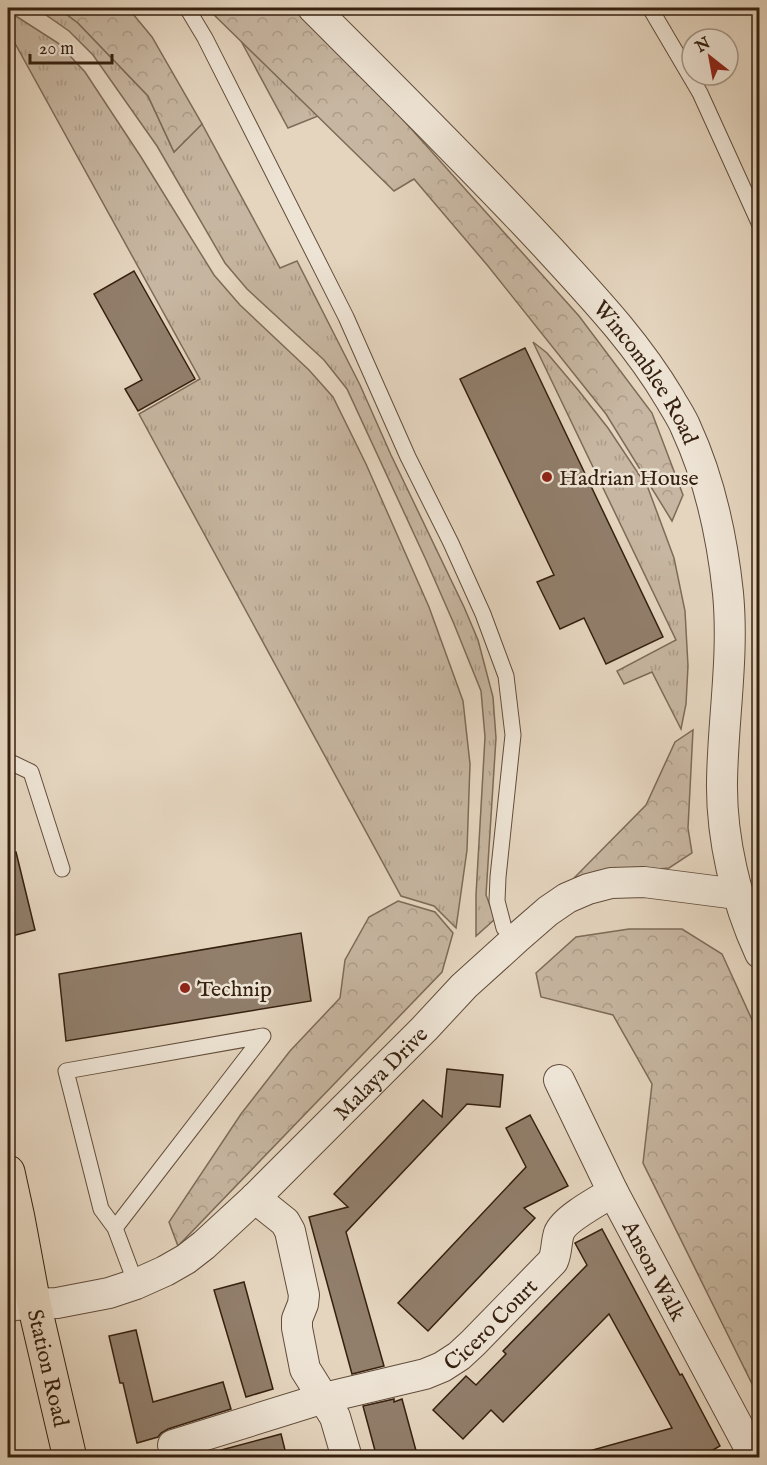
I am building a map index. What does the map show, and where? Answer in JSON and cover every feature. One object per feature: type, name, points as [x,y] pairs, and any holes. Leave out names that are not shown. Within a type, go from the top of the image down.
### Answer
[{"type":"main road","name":"Station Road","points":[[8,1172],[18,1218],[21,1306],[70,1458]]},
{"type":"street","name":"Wincomblee Road","points":[[313,8],[497,194],[600,304],[655,374],[685,425],[703,469],[721,537],[728,596],[730,658],[722,783],[724,822],[737,894],[759,952]]},
{"type":"street","name":"Malaya Drive","points":[[21,1306],[57,1303],[109,1293],[136,1284],[186,1259],[255,1198],[464,986],[548,911],[567,898],[611,883],[644,882],[737,894]]},
{"type":"street","name":"Anson Walk","points":[[559,1080],[613,1192],[755,1458]]},
{"type":"street","name":"Cicero Court","points":[[174,1444],[324,1398],[425,1374],[442,1367],[459,1356],[553,1261],[563,1226],[613,1192]]},
{"type":"street","points":[[255,1198],[285,1222],[290,1231],[304,1295],[297,1319],[297,1328],[305,1369],[337,1422],[347,1458]]},
{"type":"lane","points":[[187,8],[205,38],[346,317],[408,457],[483,614],[506,676],[513,735],[497,901],[504,928],[517,938]]},
{"type":"lane","points":[[650,8],[700,93],[759,225]]},
{"type":"lane","points":[[8,760],[31,772],[62,869]]},
{"type":"lane","points":[[116,1228],[263,1036],[66,1071],[101,1209],[116,1228],[136,1284]]},
{"type":"green space","points":[[36,8],[58,8],[78,23],[148,96],[174,152],[202,124],[280,268],[297,261],[360,385],[464,607],[478,640],[493,697],[496,738],[486,895],[495,919],[476,936],[476,895],[485,737],[481,691],[426,560],[347,389],[324,360],[247,289],[225,263],[157,146],[93,55],[69,31]]},
{"type":"green space","points":[[58,8],[128,8],[152,37],[202,124],[174,152],[148,96],[78,23]]},
{"type":"green space","points":[[207,8],[293,8],[346,56],[579,316],[652,413],[683,495],[672,521],[606,414],[488,266],[414,179],[394,191]]},
{"type":"green space","points":[[8,11],[58,43],[85,72],[214,275],[240,305],[309,370],[333,397],[366,464],[429,607],[463,701],[470,764],[467,850],[456,928],[434,906],[401,896],[139,414],[200,379],[12,38],[8,36]]},
{"type":"green space","points":[[241,41],[318,116],[288,128]]},
{"type":"green space","points":[[533,342],[547,353],[579,391],[608,428],[648,488],[674,558],[685,611],[688,666],[686,704],[681,729],[652,672],[624,684],[617,671],[676,640]]},
{"type":"green space","points":[[693,730],[688,828],[692,853],[669,868],[575,877],[646,805],[675,742]]},
{"type":"green space","points":[[398,901],[435,912],[453,933],[442,972],[178,1246],[169,1222],[241,1114],[290,1051],[340,998],[345,960],[369,917]]},
{"type":"green space","points":[[629,929],[682,929],[722,954],[759,1035],[759,1398],[643,1163],[652,1084],[613,1015],[541,997],[536,973],[576,937]]},
{"type":"building","points":[[134,271],[195,379],[138,411],[125,389],[142,380],[94,294]]},
{"type":"building","name":"Hadrian House","points":[[525,348],[663,637],[606,664],[584,618],[560,629],[537,582],[554,575],[460,379]]},
{"type":"building","points":[[16,852],[35,930],[8,937],[8,853]]},
{"type":"building","name":"Technip","points":[[301,933],[311,1001],[66,1041],[59,974]]},
{"type":"building","points":[[447,1069],[503,1075],[500,1107],[467,1104],[346,1232],[384,1366],[352,1374],[309,1217],[348,1207],[334,1194],[423,1100],[442,1117]]},
{"type":"building","points":[[530,1115],[568,1186],[524,1208],[535,1218],[428,1331],[398,1303],[526,1167],[506,1128]]},
{"type":"building","points":[[602,1229],[720,1446],[699,1458],[590,1458],[589,1451],[672,1428],[609,1314],[503,1422],[491,1410],[463,1439],[433,1410],[466,1376],[476,1385],[506,1354],[503,1351],[587,1265],[575,1243]]},
{"type":"building","points":[[244,1282],[273,1389],[246,1397],[214,1290]]},
{"type":"building","points":[[136,1330],[153,1402],[223,1382],[231,1409],[168,1429],[158,1437],[137,1443],[109,1336]]},
{"type":"building","points":[[394,1399],[394,1402],[402,1399],[418,1458],[377,1458],[363,1406]]},
{"type":"building","points":[[281,1434],[287,1458],[222,1458],[221,1450]]},
{"type":"place","name":"Hadrian House","points":[[547,477]]},
{"type":"place","name":"Technip","points":[[185,988]]}]
